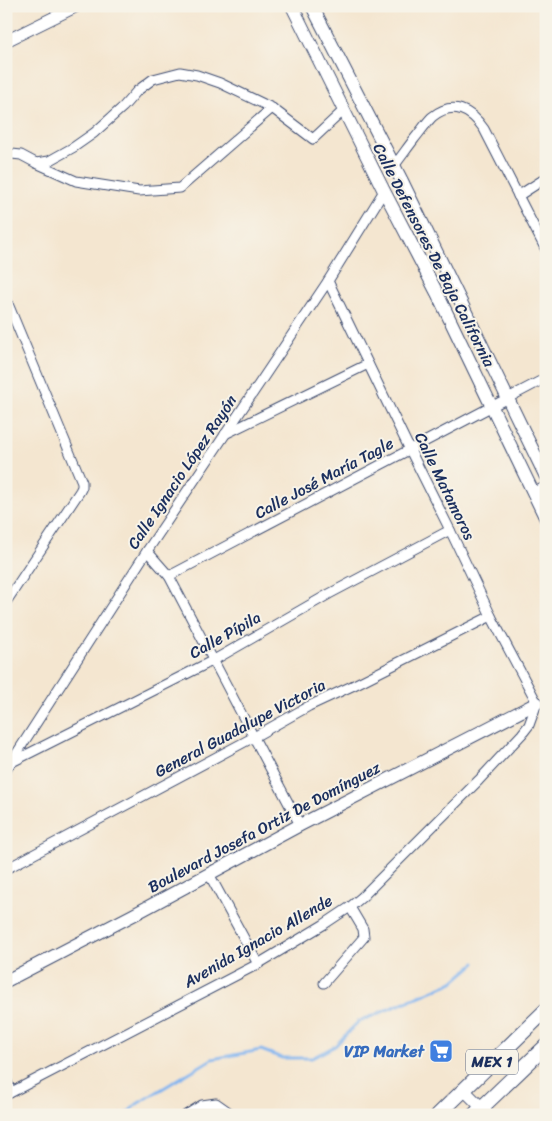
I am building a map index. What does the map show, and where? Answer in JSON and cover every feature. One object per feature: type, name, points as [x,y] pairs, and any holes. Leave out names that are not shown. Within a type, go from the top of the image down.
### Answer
[{"type":"highway","name":"MEX 1","points":[[438,1115],[546,1010]]},
{"type":"highway","name":"MEX 1","points":[[482,1112],[546,1046]]},
{"type":"main road","name":"Calle Defensores De Baja California","points":[[292,6],[546,518]]},
{"type":"main road","name":"Calle Defensores De Baja California","points":[[312,6],[403,183],[546,477]]},
{"type":"main road","points":[[384,191],[403,183]]},
{"type":"main road","name":"Boulevard Josefa Ortiz De Domínguez","points":[[6,981],[300,825],[541,701]]},
{"type":"street","points":[[6,41],[77,6]]},
{"type":"street","points":[[36,163],[49,161],[60,156],[94,134],[123,107],[137,90],[153,79],[180,72],[197,75],[220,83],[272,108],[312,139],[344,110]]},
{"type":"street","points":[[6,155],[21,156],[76,181],[139,191],[180,188],[272,108]]},
{"type":"street","points":[[394,166],[431,118],[440,112],[454,108],[466,111],[476,118],[484,129],[546,250]]},
{"type":"street","points":[[518,196],[546,178]]},
{"type":"street","name":"Calle Ignacio López Rayón","points":[[6,770],[147,551],[328,281],[384,191]]},
{"type":"street","name":"Calle Matamoros","points":[[328,281],[491,616],[541,701]]},
{"type":"street","points":[[6,299],[82,482],[80,491],[6,602]]},
{"type":"street","points":[[225,434],[368,364]]},
{"type":"street","points":[[492,407],[546,378]]},
{"type":"street","name":"Calle José María Tagle","points":[[169,576],[492,407]]},
{"type":"street","points":[[534,494],[546,487]]},
{"type":"street","name":"Calle Pípila","points":[[12,762],[214,660],[329,594],[450,530]]},
{"type":"street","points":[[147,551],[169,576],[300,825]]},
{"type":"street","name":"General Guadalupe Victoria","points":[[6,869],[309,706],[491,616]]},
{"type":"street","name":"Avenida Ignacio Allende","points":[[9,1093],[258,964],[350,907],[479,780],[522,734],[541,701]]},
{"type":"street","points":[[209,874],[258,964]]},
{"type":"street","points":[[324,983],[364,937],[363,929],[350,907]]},
{"type":"street","points":[[6,1079],[9,1093]]},
{"type":"street","points":[[464,1090],[482,1112]]},
{"type":"street","points":[[186,1115],[202,1105],[216,1103],[233,1115]]},
{"type":"waterway","points":[[125,1115],[137,1104],[212,1059],[261,1050],[282,1058],[312,1058],[335,1046],[358,1022],[453,982],[475,963]]},
{"type":"place","name":"VIP Market","points":[[441,1051]]}]
